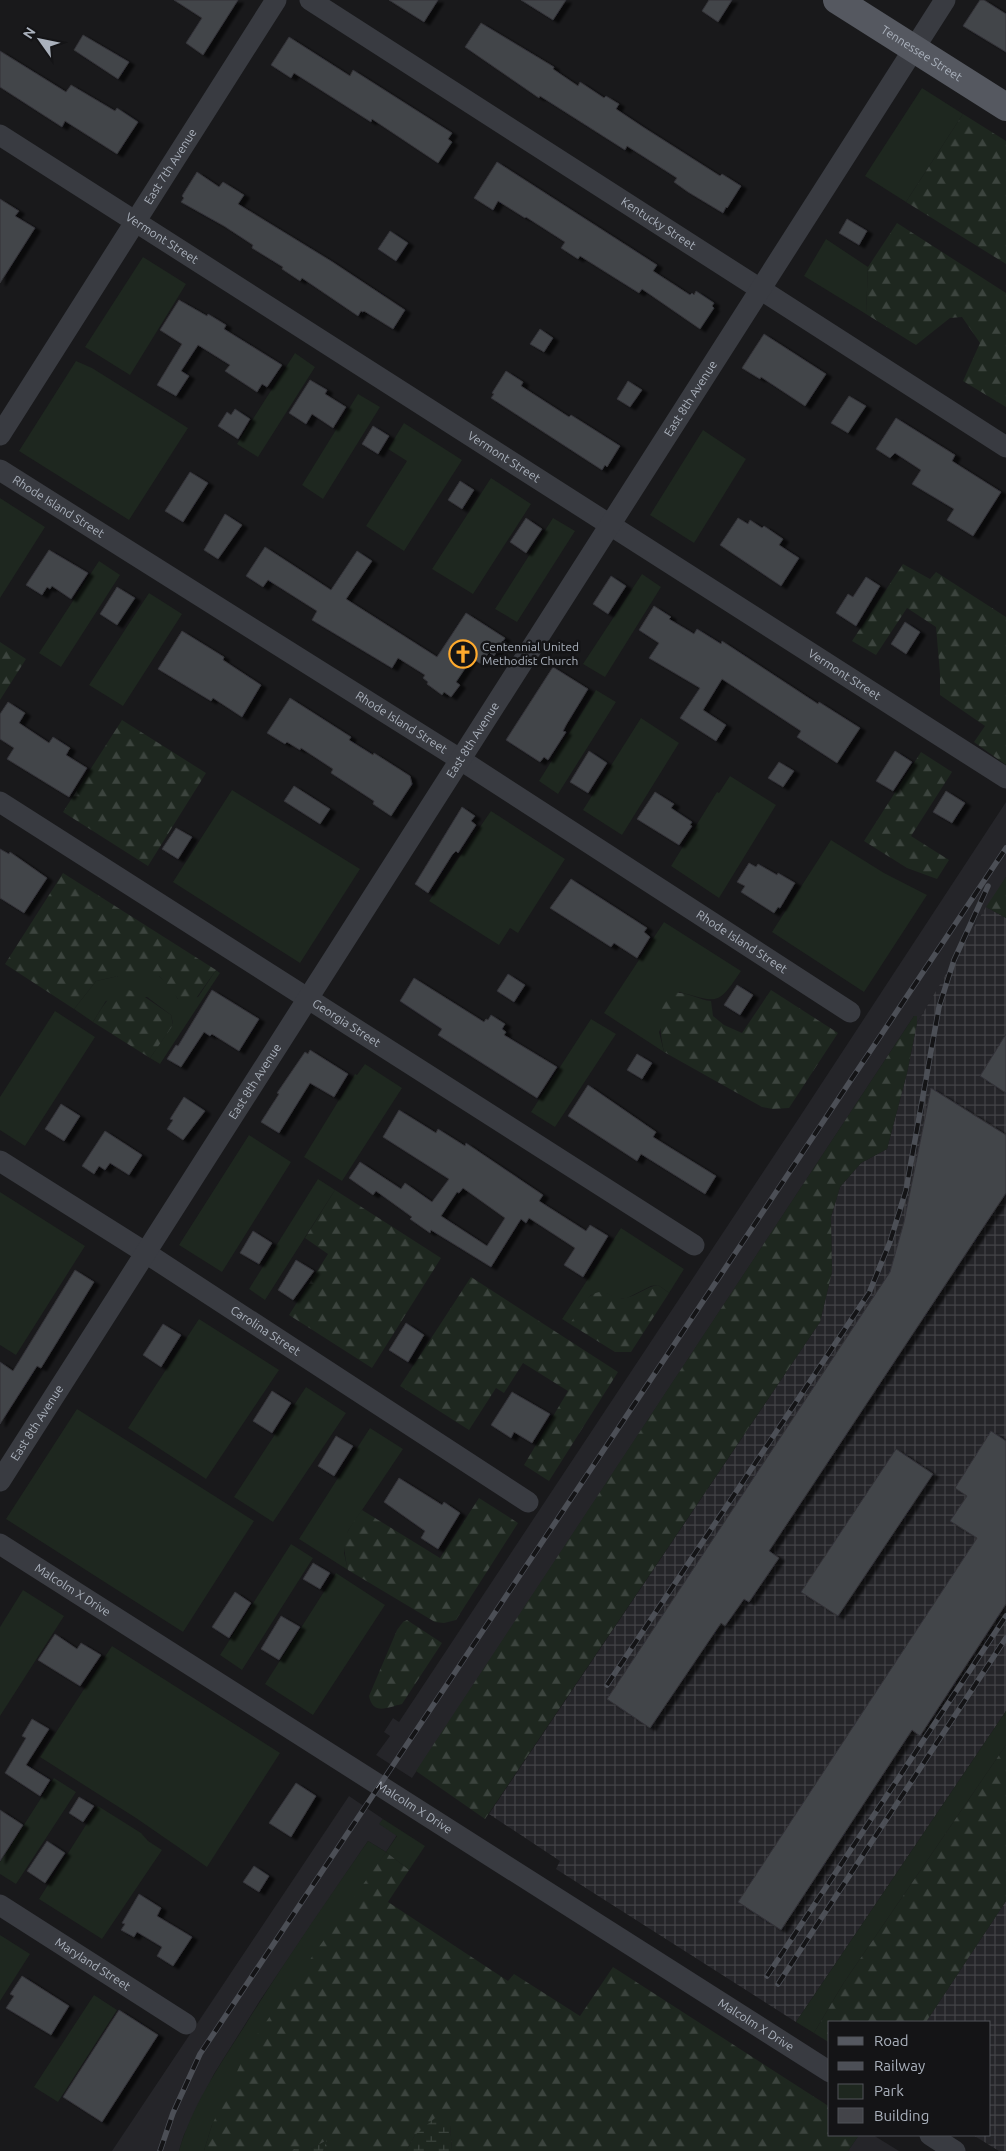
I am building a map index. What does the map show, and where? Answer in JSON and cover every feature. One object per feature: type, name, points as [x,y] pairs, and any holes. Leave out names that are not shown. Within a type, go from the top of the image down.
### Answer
[{"type":"main road","name":"Tennessee Street","points":[[837,0],[1006,106]]},
{"type":"street","name":"East 7th Avenue","points":[[0,435],[276,0]]},
{"type":"street","name":"Kentucky Street","points":[[310,0],[762,288],[1006,447]]},
{"type":"street","name":"East 8th Avenue","points":[[0,1482],[945,0]]},
{"type":"street","name":"Vermont Street","points":[[0,135],[1006,778]]},
{"type":"street","name":"Rhode Island Street","points":[[0,470],[461,760],[850,1012]]},
{"type":"street","name":"Georgia Street","points":[[0,802],[694,1245]]},
{"type":"street","name":"Carolina Street","points":[[0,1161],[146,1253],[528,1502]]},
{"type":"street","name":"Malcolm X Drive","points":[[0,1544],[828,2071]]},
{"type":"street","name":"Maryland Street","points":[[0,1905],[186,2024]]},
{"type":"street","points":[[932,2136],[955,2151]]},
{"type":"shaded area","points":[[1006,802],[1006,877],[917,1023],[917,1016],[914,1016],[412,1778],[376,1755],[390,1736],[384,1732],[393,1718],[399,1722]]},
{"type":"shaded area","points":[[986,907],[1006,918],[1006,1711],[796,2022],[556,1869],[560,1861],[489,1814],[820,1322],[832,1272],[831,1217],[840,1187],[861,1163],[887,1149],[907,1073],[917,1023]]},
{"type":"shaded area","points":[[349,1796],[383,1819],[380,1824],[397,1835],[386,1852],[368,1841],[261,1999],[214,2074],[184,2135],[179,2151],[112,2151]]},
{"type":"shaded area","points":[[1006,1901],[1006,2151],[999,2151],[975,2136],[991,2136],[991,2021],[927,2021]]},
{"type":"shaded area","points":[[858,2136],[875,2136],[899,2151],[848,2151]]},
{"type":"green space","points":[[922,88],[963,114],[906,202],[865,176]]},
{"type":"green space","points":[[963,114],[1006,141],[1006,264],[906,202]]},
{"type":"green space","points":[[897,223],[1006,293],[1006,407],[963,381],[980,343],[962,317],[950,318],[916,345],[866,314],[868,267]]},
{"type":"green space","points":[[826,239],[868,267],[866,314],[804,276]]},
{"type":"green space","points":[[143,257],[186,284],[130,375],[85,347]]},
{"type":"green space","points":[[295,353],[315,367],[258,457],[237,444]]},
{"type":"green space","points":[[76,361],[92,368],[188,428],[129,520],[19,451]]},
{"type":"green space","points":[[358,394],[380,407],[323,499],[302,485]]},
{"type":"green space","points":[[404,423],[462,460],[404,551],[366,526],[407,461],[388,449]]},
{"type":"green space","points":[[703,430],[746,459],[694,543],[650,515]]},
{"type":"green space","points":[[491,478],[531,504],[473,594],[432,569]]},
{"type":"green space","points":[[0,498],[45,527],[0,598]]},
{"type":"green space","points":[[553,518],[575,531],[517,622],[495,609]]},
{"type":"green space","points":[[99,561],[120,575],[61,667],[39,653]]},
{"type":"green space","points":[[903,564],[930,579],[936,572],[1006,617],[1006,765],[974,742],[985,726],[940,695],[936,627],[907,608],[876,655],[852,641]]},
{"type":"green space","points":[[642,574],[661,587],[605,677],[583,664]]},
{"type":"green space","points":[[149,593],[182,614],[123,706],[89,685]]},
{"type":"green space","points":[[0,642],[26,659],[0,700]]},
{"type":"green space","points":[[596,690],[616,702],[558,794],[539,781]]},
{"type":"green space","points":[[641,718],[679,743],[622,835],[583,810]]},
{"type":"green space","points":[[122,720],[206,773],[148,866],[63,812]]},
{"type":"green space","points":[[921,752],[952,772],[911,836],[949,860],[937,879],[907,868],[864,841]]},
{"type":"green space","points":[[730,776],[776,805],[719,898],[671,866],[717,792],[719,793]]},
{"type":"green space","points":[[232,790],[360,869],[300,963],[173,882]]},
{"type":"green space","points":[[491,811],[565,859],[518,933],[510,928],[499,945],[429,901]]},
{"type":"green space","points":[[831,840],[884,873],[927,895],[864,992],[772,932]]},
{"type":"green space","points":[[63,873],[216,970],[192,1004],[184,1004],[159,976],[118,976],[96,981],[74,1009],[5,964]]},
{"type":"green space","points":[[1006,877],[1006,918],[986,907]]},
{"type":"green space","points":[[664,922],[741,971],[727,991],[716,999],[702,998],[679,992],[659,1032],[664,1052],[604,1013]]},
{"type":"green space","points":[[216,970],[220,973],[160,1064],[150,1058],[173,1024],[171,1015],[147,997],[106,1001],[93,1022],[74,1009],[96,981],[118,976],[159,976],[170,986],[178,999],[198,997]]},
{"type":"green space","points":[[125,989],[139,993],[171,1015],[173,1025],[150,1058],[93,1022],[110,998]]},
{"type":"green space","points":[[771,990],[838,1033],[789,1108],[773,1109],[762,1107],[664,1052],[660,1016],[665,999],[671,994],[680,993],[711,1001],[713,1016],[724,1025],[742,1033]]},
{"type":"green space","points":[[55,1011],[95,1037],[25,1146],[0,1130],[0,1097]]},
{"type":"green space","points":[[914,1016],[917,1016],[917,1023],[907,1073],[887,1149],[861,1163],[840,1187],[831,1217],[832,1272],[820,1322],[485,1819],[416,1771]]},
{"type":"green space","points":[[591,1019],[616,1034],[555,1127],[531,1112]]},
{"type":"green space","points":[[365,1064],[402,1088],[342,1181],[304,1157],[355,1074],[357,1075]]},
{"type":"green space","points":[[249,1135],[291,1162],[222,1272],[179,1245]]},
{"type":"green space","points":[[318,1179],[335,1190],[265,1300],[249,1289]]},
{"type":"green space","points":[[335,1190],[441,1258],[372,1368],[289,1315],[328,1254],[305,1238]]},
{"type":"green space","points":[[0,1192],[85,1246],[16,1355],[0,1345]]},
{"type":"green space","points":[[621,1228],[684,1269],[669,1293],[658,1285],[651,1286],[627,1298],[616,1298],[605,1293],[591,1295],[570,1324],[562,1319]]},
{"type":"green space","points":[[471,1277],[618,1372],[549,1481],[524,1465],[568,1391],[523,1363],[504,1393],[496,1388],[469,1430],[400,1386]]},
{"type":"green space","points":[[658,1285],[669,1293],[631,1352],[615,1352],[570,1324],[580,1307],[594,1294],[600,1292],[618,1298],[625,1298]]},
{"type":"green space","points":[[199,1319],[279,1370],[206,1479],[128,1428]]},
{"type":"green space","points":[[306,1387],[346,1413],[273,1522],[234,1497]]},
{"type":"green space","points":[[77,1409],[254,1521],[183,1632],[6,1519]]},
{"type":"green space","points":[[370,1428],[403,1449],[348,1531],[344,1553],[348,1570],[299,1539]]},
{"type":"green space","points":[[479,1498],[518,1523],[456,1620],[444,1623],[435,1622],[348,1570],[345,1551],[346,1538],[351,1526],[362,1510],[440,1558]]},
{"type":"green space","points":[[291,1544],[313,1558],[242,1670],[220,1655]]},
{"type":"green space","points":[[336,1573],[385,1605],[313,1715],[265,1684]]},
{"type":"green space","points":[[23,1590],[64,1616],[0,1716],[0,1627]]},
{"type":"green space","points":[[407,1620],[442,1643],[402,1704],[382,1709],[378,1708],[371,1702],[369,1696],[397,1630]]},
{"type":"green space","points":[[112,1646],[280,1753],[207,1867],[136,1818],[40,1757]]},
{"type":"green space","points":[[1006,1711],[1006,1745],[843,1984],[814,2033],[796,2022]]},
{"type":"green space","points":[[1006,1745],[1006,1901],[927,2021],[828,2021],[828,2042],[814,2033],[843,1984]]},
{"type":"green space","points":[[54,1778],[76,1792],[16,1884],[0,1874],[0,1862]]},
{"type":"green space","points":[[98,1806],[141,1833],[148,1841],[162,1850],[102,1939],[39,1899]]},
{"type":"green space","points":[[383,1819],[425,1846],[409,1870],[386,1852],[397,1836],[379,1824]]},
{"type":"green space","points":[[368,1841],[386,1852],[212,2125],[204,2151],[179,2151],[191,2118],[216,2072],[289,1957]]},
{"type":"green space","points":[[386,1852],[409,1870],[388,1902],[508,1981],[514,1974],[580,2016],[613,1967],[828,2106],[828,2136],[858,2136],[848,2151],[452,2151],[450,2125],[415,2135],[406,2151],[323,2151],[326,2141],[311,2149],[294,2149],[292,2151],[204,2151],[212,2125],[249,2046]]},
{"type":"green space","points":[[0,1935],[30,1954],[0,2001]]},
{"type":"green space","points":[[94,1995],[117,2010],[58,2102],[34,2087]]},
{"type":"green space","points":[[435,2118],[450,2125],[452,2151],[406,2151],[415,2135]]},
{"type":"green space","points":[[327,2140],[323,2151],[292,2151],[294,2149],[311,2149]]},
{"type":"building","points":[[174,0],[238,0],[203,55],[186,43],[202,18]]},
{"type":"building","points":[[389,0],[438,0],[424,22]]},
{"type":"building","points":[[521,0],[566,0],[553,20]]},
{"type":"building","points":[[709,0],[732,0],[718,22],[702,11]]},
{"type":"building","points":[[980,0],[984,0],[1006,14],[1006,52],[963,26]]},
{"type":"building","points":[[481,23],[554,67],[553,69],[578,86],[580,82],[604,98],[606,96],[619,104],[616,109],[720,176],[722,174],[741,186],[727,208],[723,213],[688,192],[674,182],[677,178],[627,146],[625,150],[540,96],[539,98],[465,47]]},
{"type":"building","points":[[83,35],[129,62],[118,79],[74,50]]},
{"type":"building","points":[[289,37],[350,76],[353,70],[452,133],[448,139],[452,142],[438,163],[372,119],[371,122],[294,73],[291,78],[271,65]]},
{"type":"building","points":[[0,51],[66,92],[71,85],[115,111],[117,108],[138,122],[117,154],[65,121],[62,127],[0,87]]},
{"type":"building","points":[[497,162],[657,265],[653,271],[690,295],[692,293],[694,295],[696,291],[714,303],[712,306],[714,308],[700,329],[642,289],[639,293],[580,256],[578,259],[561,248],[565,242],[526,217],[498,201],[493,210],[474,198]]},
{"type":"building","points":[[197,172],[219,187],[223,182],[244,195],[238,204],[331,261],[405,310],[393,329],[364,311],[361,311],[358,316],[302,278],[300,281],[282,269],[283,267],[252,248],[253,245],[224,226],[181,202],[184,198],[182,196]]},
{"type":"building","points":[[0,199],[19,211],[15,216],[35,228],[0,283]]},
{"type":"building","points":[[847,219],[867,231],[859,245],[839,233]]},
{"type":"building","points":[[390,231],[408,243],[396,261],[378,249]]},
{"type":"building","points":[[179,300],[226,325],[224,329],[282,365],[267,387],[262,384],[257,392],[225,371],[230,365],[198,345],[181,371],[189,376],[176,396],[157,385],[182,344],[160,330]]},
{"type":"building","points":[[540,329],[553,338],[544,352],[530,344]]},
{"type":"building","points":[[764,334],[826,374],[805,406],[761,377],[760,379],[742,368]]},
{"type":"building","points":[[506,371],[523,382],[521,386],[569,417],[571,415],[620,446],[607,467],[605,465],[602,470],[491,398],[494,394],[492,393]]},
{"type":"building","points":[[310,380],[327,390],[325,394],[346,407],[333,428],[312,414],[306,424],[289,413]]},
{"type":"building","points":[[628,381],[642,390],[630,407],[617,399]]},
{"type":"building","points":[[849,396],[866,406],[848,433],[831,423]]},
{"type":"building","points":[[235,409],[250,419],[238,439],[218,426],[227,412],[231,415]]},
{"type":"building","points":[[896,418],[955,455],[952,461],[1001,492],[973,536],[947,520],[954,509],[912,484],[921,470],[895,453],[890,458],[876,449]]},
{"type":"building","points":[[373,426],[389,436],[378,454],[362,444]]},
{"type":"building","points":[[190,472],[208,483],[183,522],[165,511]]},
{"type":"building","points":[[460,481],[474,490],[462,509],[448,500]]},
{"type":"building","points":[[225,514],[242,525],[218,559],[204,550]]},
{"type":"building","points":[[526,518],[542,529],[526,553],[510,542]]},
{"type":"building","points":[[738,518],[748,524],[750,520],[762,528],[764,526],[783,539],[779,545],[799,558],[781,586],[720,545]]},
{"type":"building","points":[[265,547],[331,590],[357,551],[372,561],[346,599],[437,657],[466,613],[505,638],[494,656],[489,652],[481,664],[472,658],[456,682],[460,685],[451,697],[444,692],[442,695],[427,684],[428,682],[423,678],[425,675],[398,658],[392,668],[312,620],[317,611],[268,580],[263,587],[246,576]]},
{"type":"building","points":[[49,550],[88,573],[71,599],[52,586],[50,589],[47,587],[42,595],[26,585]]},
{"type":"building","points":[[611,576],[626,586],[608,614],[593,604]]},
{"type":"building","points":[[866,577],[880,586],[856,626],[836,613],[848,594],[853,597]]},
{"type":"building","points":[[117,587],[135,598],[117,625],[100,614]]},
{"type":"building","points":[[654,606],[671,617],[669,619],[694,634],[697,629],[721,644],[722,641],[818,704],[819,702],[860,728],[837,763],[797,737],[801,731],[722,679],[703,710],[726,725],[716,741],[680,718],[700,688],[649,658],[659,643],[639,630]]},
{"type":"building","points":[[905,622],[920,632],[906,654],[891,644]]},
{"type":"building","points":[[182,631],[224,657],[223,660],[261,685],[242,717],[213,698],[211,701],[158,669]]},
{"type":"building","points":[[553,667],[588,689],[566,725],[563,731],[566,732],[548,760],[544,757],[540,762],[506,740]]},
{"type":"building","points":[[290,698],[351,737],[349,740],[373,755],[374,753],[410,776],[412,784],[391,816],[373,804],[374,801],[331,773],[333,769],[301,748],[300,750],[287,742],[285,744],[267,733]]},
{"type":"building","points":[[8,702],[25,713],[19,723],[49,743],[53,737],[70,748],[66,755],[87,768],[69,797],[7,759],[14,748],[0,739],[0,714]]},
{"type":"building","points":[[589,751],[607,763],[588,793],[570,782]]},
{"type":"building","points":[[895,751],[912,762],[893,791],[876,781]]},
{"type":"building","points":[[779,762],[794,771],[783,787],[768,778]]},
{"type":"building","points":[[294,786],[330,809],[320,824],[284,801]]},
{"type":"building","points":[[946,791],[965,803],[952,823],[933,812]]},
{"type":"building","points":[[655,792],[674,804],[671,808],[692,822],[690,825],[692,826],[679,845],[637,819]]},
{"type":"building","points":[[462,807],[475,816],[471,821],[476,825],[458,853],[456,851],[452,855],[428,893],[415,884]]},
{"type":"building","points":[[176,828],[192,837],[178,859],[162,849]]},
{"type":"building","points":[[0,849],[9,854],[10,852],[47,878],[24,913],[0,898]]},
{"type":"building","points":[[749,863],[756,867],[758,864],[795,883],[780,908],[778,907],[774,913],[741,892],[745,886],[737,882]]},
{"type":"building","points":[[571,879],[647,928],[644,932],[650,937],[637,958],[614,943],[611,947],[550,908]]},
{"type":"building","points":[[508,974],[525,985],[514,1002],[497,991]]},
{"type":"building","points":[[414,978],[484,1022],[491,1015],[505,1024],[502,1029],[506,1032],[504,1035],[557,1067],[537,1098],[438,1035],[442,1029],[400,1001]]},
{"type":"building","points":[[737,985],[753,995],[740,1015],[724,1005]]},
{"type":"building","points":[[212,990],[259,1019],[239,1051],[212,1034],[210,1036],[204,1032],[181,1067],[167,1059],[176,1045],[178,1046]]},
{"type":"building","points":[[1006,1034],[1006,1093],[980,1076]]},
{"type":"building","points":[[310,1050],[348,1074],[334,1097],[310,1083],[279,1133],[261,1122],[279,1094],[277,1093],[305,1052],[308,1054]]},
{"type":"building","points":[[637,1054],[652,1063],[642,1079],[627,1070]]},
{"type":"building","points":[[588,1085],[656,1132],[653,1137],[716,1176],[705,1194],[641,1154],[637,1161],[568,1116]]},
{"type":"building","points":[[931,1088],[1006,1135],[1006,1193],[769,1551],[779,1558],[749,1602],[744,1599],[725,1626],[721,1623],[650,1728],[607,1699],[890,1272],[904,1222]]},
{"type":"building","points":[[184,1097],[205,1111],[183,1140],[167,1129],[173,1120],[170,1119]]},
{"type":"building","points":[[61,1104],[80,1116],[64,1141],[45,1129]]},
{"type":"building","points":[[399,1110],[436,1133],[438,1129],[465,1146],[466,1143],[543,1195],[539,1201],[586,1231],[590,1225],[608,1236],[583,1277],[564,1265],[575,1248],[529,1218],[526,1223],[521,1219],[491,1267],[431,1230],[430,1233],[410,1219],[412,1217],[376,1191],[373,1195],[349,1178],[360,1162],[401,1189],[405,1183],[432,1202],[449,1179],[383,1137]],"holes":[[[463,1188],[505,1218],[487,1246],[441,1216],[457,1192],[459,1193]]]},
{"type":"building","points":[[105,1131],[142,1155],[129,1175],[110,1163],[105,1170],[99,1166],[94,1174],[82,1166]]},
{"type":"building","points":[[253,1231],[272,1243],[259,1264],[240,1253]]},
{"type":"building","points":[[296,1260],[314,1271],[293,1300],[278,1290]]},
{"type":"building","points":[[75,1270],[94,1282],[41,1368],[37,1366],[0,1424],[0,1362],[13,1371]]},
{"type":"building","points":[[406,1323],[424,1335],[408,1362],[389,1350]]},
{"type":"building","points":[[163,1324],[181,1335],[161,1367],[143,1355]]},
{"type":"building","points":[[272,1391],[291,1403],[272,1433],[253,1421]]},
{"type":"building","points":[[512,1392],[550,1414],[532,1443],[514,1432],[511,1438],[491,1425]]},
{"type":"building","points":[[991,1431],[1006,1441],[1006,1604],[920,1736],[912,1730],[781,1930],[738,1902],[977,1538],[950,1521],[967,1496],[955,1488]]},
{"type":"building","points":[[336,1436],[353,1446],[334,1476],[318,1466]]},
{"type":"building","points":[[896,1449],[933,1474],[838,1616],[801,1592]]},
{"type":"building","points":[[399,1478],[442,1505],[444,1502],[460,1513],[438,1549],[421,1538],[425,1531],[384,1502]]},
{"type":"building","points":[[313,1563],[330,1573],[320,1589],[303,1579]]},
{"type":"building","points":[[235,1592],[251,1603],[229,1638],[212,1627]]},
{"type":"building","points":[[281,1616],[300,1627],[279,1660],[261,1649]]},
{"type":"building","points":[[55,1634],[77,1649],[81,1643],[101,1655],[80,1686],[38,1660]]},
{"type":"building","points":[[32,1719],[49,1729],[26,1765],[50,1780],[40,1796],[5,1773],[26,1738],[22,1736]]},
{"type":"building","points":[[296,1783],[316,1796],[291,1837],[269,1823]]},
{"type":"building","points":[[79,1797],[94,1806],[83,1822],[69,1813]]},
{"type":"building","points":[[0,1810],[23,1825],[0,1861]]},
{"type":"building","points":[[47,1841],[65,1853],[45,1883],[27,1871]]},
{"type":"building","points":[[254,1866],[269,1876],[259,1892],[243,1882]]},
{"type":"building","points":[[139,1894],[161,1908],[157,1916],[192,1937],[173,1966],[157,1956],[162,1947],[137,1932],[134,1937],[121,1930],[125,1924],[122,1923]]},
{"type":"building","points":[[22,1976],[69,2006],[51,2035],[6,2008],[14,1996],[10,1994]]},
{"type":"building","points":[[119,2010],[158,2035],[102,2122],[63,2097]]},
{"type":"railway","points":[[160,2151],[173,2113],[200,2054],[1006,848]]},
{"type":"railway","points":[[607,1685],[869,1293],[890,1242],[906,1190],[939,1007],[954,960],[988,886]]},
{"type":"railway","points":[[767,1976],[1006,1616]]},
{"type":"railway","points":[[778,1984],[1006,1638]]},
{"type":"place","name":"Centennial United Methodist Church","points":[[463,654]]}]
